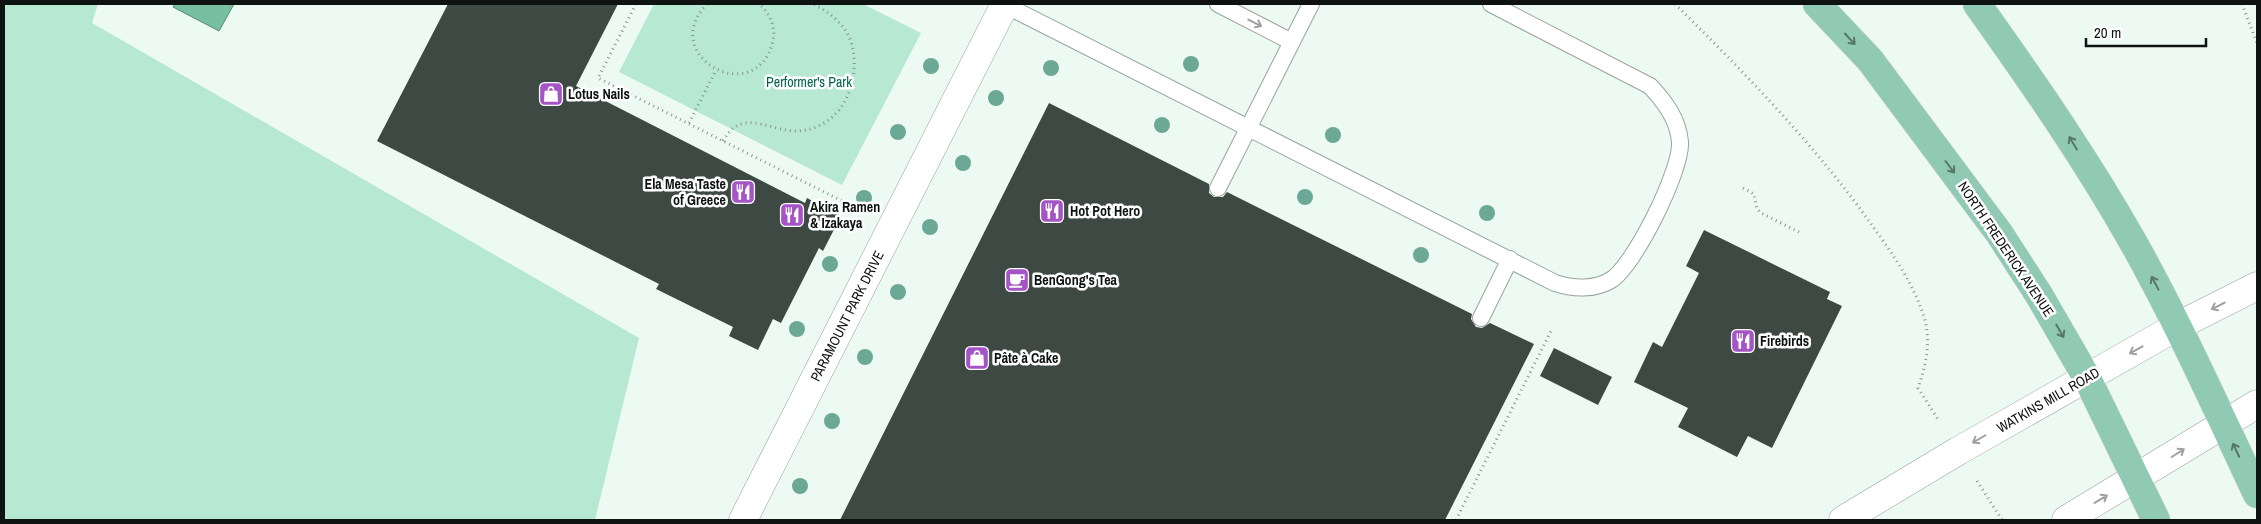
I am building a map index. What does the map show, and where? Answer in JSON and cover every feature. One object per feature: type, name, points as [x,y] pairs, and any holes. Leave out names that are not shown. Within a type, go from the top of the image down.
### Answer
[{"type":"main road","name":"NORTH FREDERICK AVENUE","points":[[1817,4],[1870,60],[1998,233],[2039,295],[2087,378],[2156,520]]},
{"type":"main road","points":[[1977,4],[2054,113],[2132,240],[2178,326],[2257,494]]},
{"type":"street","name":"PARAMOUNT PARK DRIVE","points":[[743,520],[1005,4]]},
{"type":"street","name":"WATKINS MILL ROAD","points":[[1843,520],[1958,451],[2178,326],[2257,286]]},
{"type":"street","points":[[2066,520],[2257,404]]},
{"type":"lane","points":[[1005,4],[1555,283],[1570,287],[1601,285],[1618,276],[1630,261],[1675,172],[1680,141],[1675,120],[1669,108],[1650,86],[1491,4]]},
{"type":"lane","points":[[1218,4],[1292,42]]},
{"type":"lane","points":[[1218,188],[1311,4]]},
{"type":"lane","points":[[1481,318],[1510,259]]},
{"type":"path","points":[[636,4],[598,78],[852,206]]},
{"type":"path","points":[[707,4],[695,21],[694,44],[705,63],[716,70],[737,74],[748,72],[766,58],[774,36],[769,15],[759,4]]},
{"type":"path","points":[[724,141],[734,126],[746,123],[801,131],[819,124],[836,113],[848,98],[854,79],[855,60],[851,41],[841,24],[825,9],[813,4]]},
{"type":"path","points":[[1675,4],[1737,66],[1826,164],[1888,248],[1922,311],[1929,344],[1926,367],[1918,388]]},
{"type":"path","points":[[2242,4],[2257,43]]},
{"type":"path","points":[[688,123],[716,70]]},
{"type":"path","points":[[1743,188],[1754,194],[1759,211],[1802,233]]},
{"type":"path","points":[[1456,520],[1552,329]]},
{"type":"green space","points":[[4,4],[98,4],[92,23],[639,338],[595,520],[4,520]]},
{"type":"green space","name":"Performer's Park","points":[[654,4],[863,4],[921,33],[842,185],[619,72]]},
{"type":"shaded area","points":[[175,4],[234,4],[219,31],[173,7]]},
{"type":"building","points":[[448,4],[618,4],[576,86],[805,203],[807,198],[841,216],[823,251],[819,248],[781,323],[773,319],[758,350],[729,336],[733,327],[656,289],[659,284],[377,141]]},
{"type":"building","points":[[1049,103],[1209,184],[1209,193],[1214,197],[1223,197],[1227,192],[1472,314],[1471,319],[1476,327],[1482,328],[1490,323],[1534,344],[1445,520],[840,520]]},
{"type":"building","points":[[1704,230],[1830,292],[1827,299],[1842,306],[1772,448],[1748,436],[1737,457],[1678,427],[1688,408],[1634,382],[1653,342],[1662,347],[1699,273],[1686,266]]},
{"type":"building","points":[[1554,348],[1612,377],[1598,405],[1540,376]]},
{"type":"place","name":"Lotus Nails","points":[[551,94]]},
{"type":"place","name":"Ela Mesa Taste of Greece","points":[[743,192]]},
{"type":"place","name":"Hot Pot Hero","points":[[1052,211]]},
{"type":"place","name":"Akira Ramen & Izakaya","points":[[792,215]]},
{"type":"place","name":"BenGong's Tea","points":[[1017,280]]},
{"type":"place","name":"Firebirds","points":[[1743,341]]},
{"type":"place","name":"Pâte à Cake","points":[[977,358]]}]
